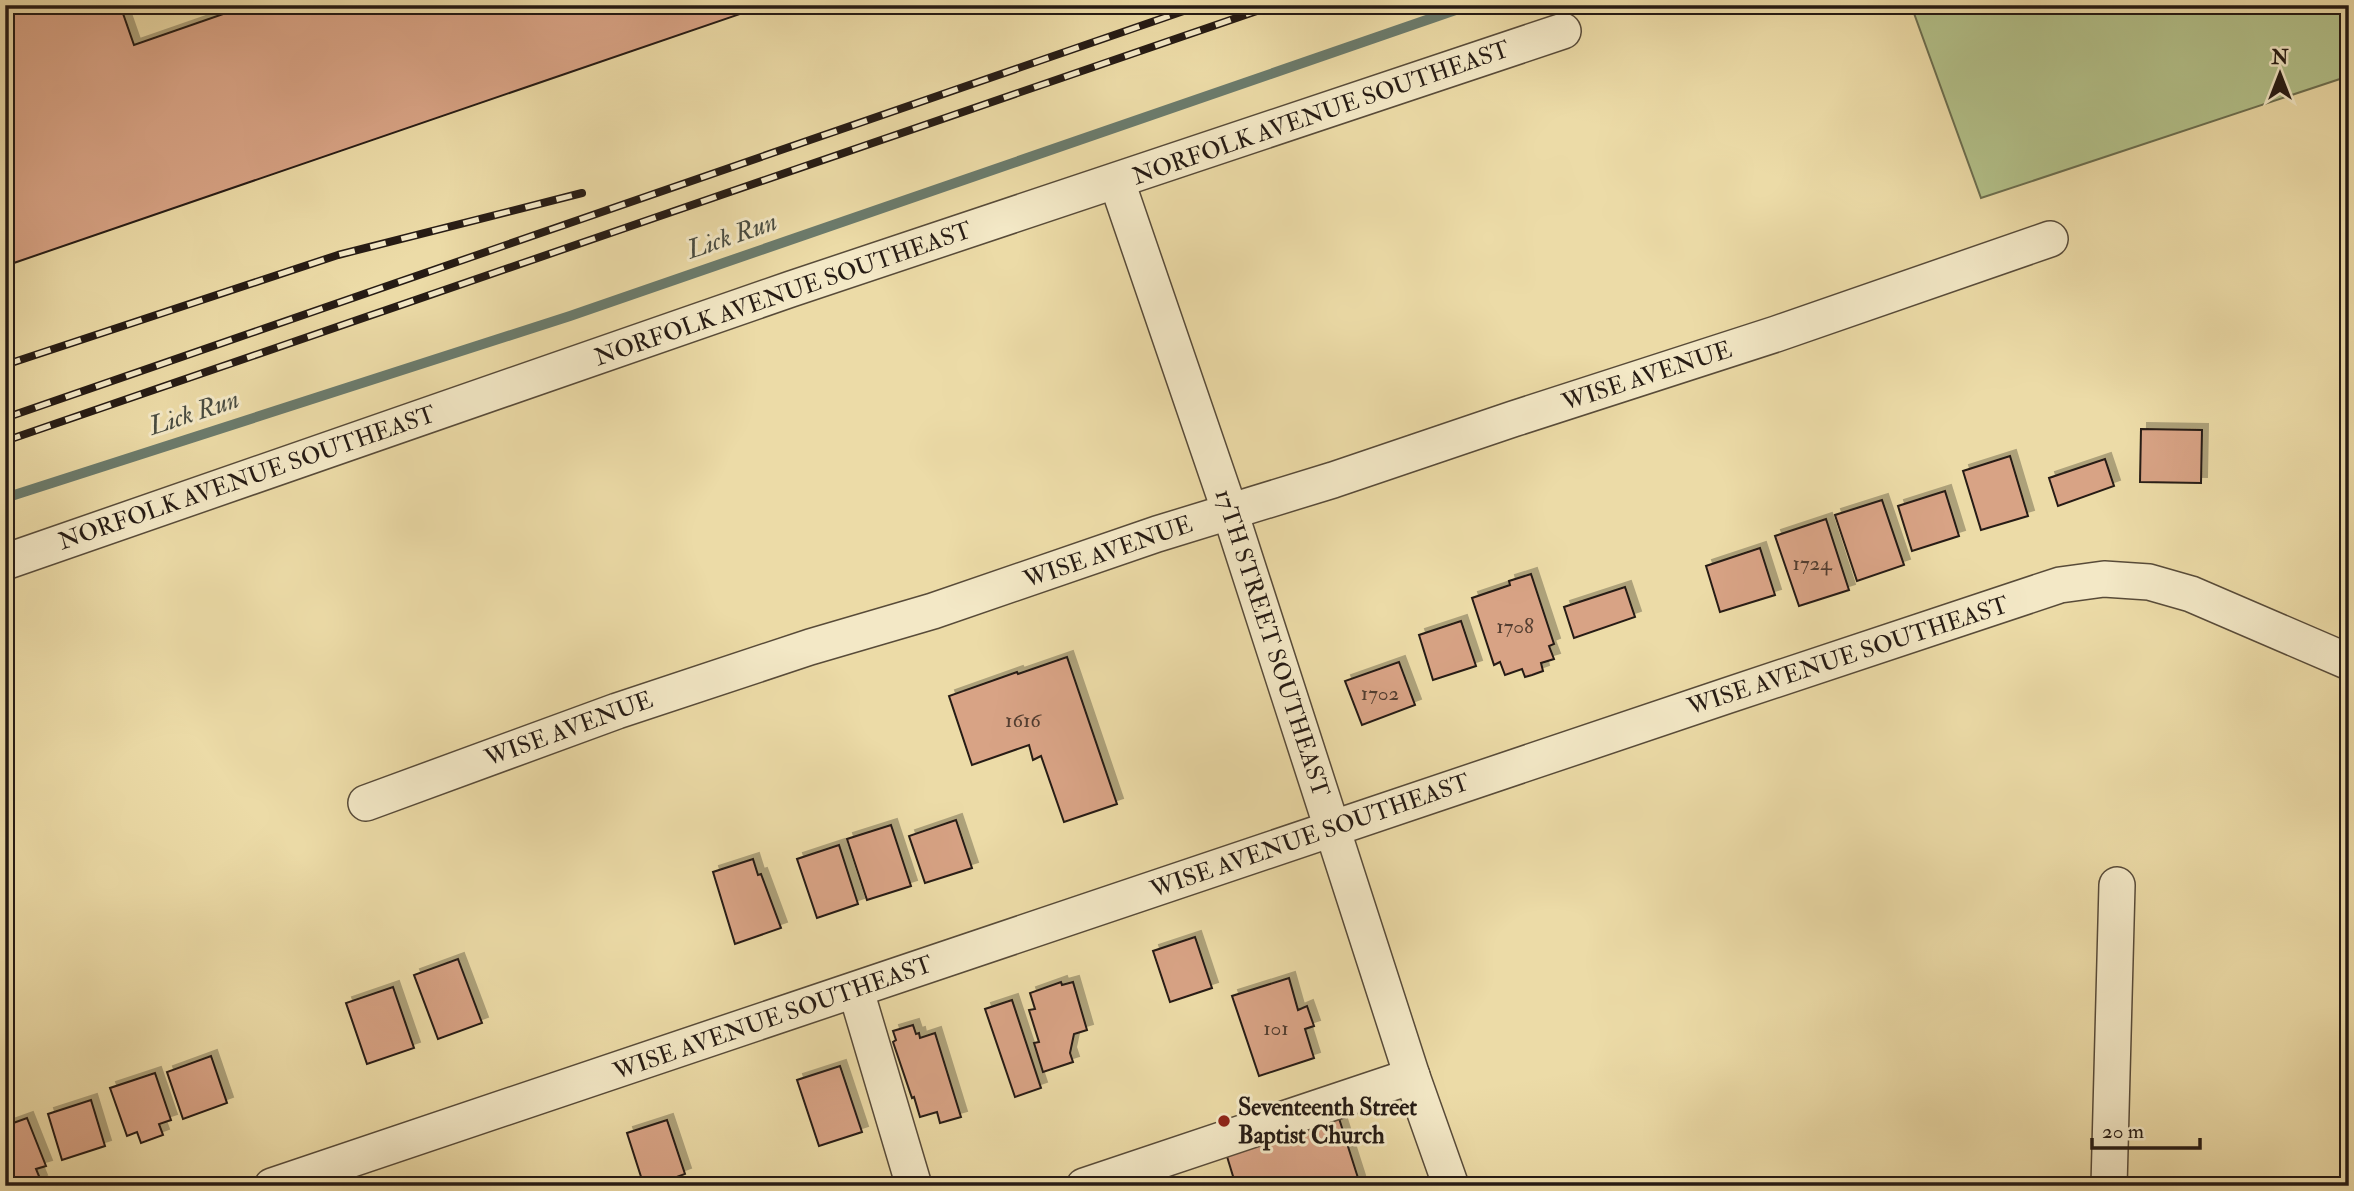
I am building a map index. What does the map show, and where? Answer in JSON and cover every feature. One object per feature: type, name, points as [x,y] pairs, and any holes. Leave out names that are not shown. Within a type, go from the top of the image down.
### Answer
[{"type":"street","name":"NORFOLK AVENUE SOUTHEAST","points":[[5,562],[791,289],[1563,31]]},
{"type":"street","name":"17TH STREET SOUTHEAST","points":[[1117,182],[1230,512],[1412,1076],[1451,1186]]},
{"type":"street","name":"WISE AVENUE","points":[[366,803],[617,711],[810,647],[933,611],[1157,534],[1333,481],[2050,239]]},
{"type":"street","name":"WISE AVENUE SOUTHEAST","points":[[272,1186],[2060,585],[2104,579],[2149,582],[2191,594],[2349,662]]},
{"type":"street","points":[[2109,1186],[2117,885]]},
{"type":"street","points":[[856,991],[914,1186]]},
{"type":"street","points":[[1084,1186],[1412,1076]]},
{"type":"green space","points":[[1911,5],[2349,5],[2349,76],[1981,198]]},
{"type":"building","points":[[5,5],[120,5],[134,45],[249,5],[766,5],[5,266]]},
{"type":"building","points":[[2141,429],[2202,430],[2201,483],[2140,482]]},
{"type":"building","points":[[2010,456],[2028,516],[1981,530],[1963,471]]},
{"type":"building","points":[[2105,459],[2114,486],[2058,506],[2049,478]]},
{"type":"building","points":[[1945,491],[1959,536],[1912,551],[1898,506]]},
{"type":"building","points":[[1882,500],[1904,565],[1857,581],[1835,515]]},
{"type":"building","points":[[1826,519],[1849,590],[1799,606],[1775,536]]},
{"type":"building","points":[[1760,548],[1775,595],[1720,612],[1706,566]]},
{"type":"building","points":[[1531,574],[1554,644],[1549,646],[1554,659],[1541,663],[1543,671],[1532,675],[1525,677],[1522,669],[1505,675],[1500,662],[1494,665],[1472,598],[1510,585],[1509,581]]},
{"type":"building","points":[[1625,587],[1635,617],[1574,638],[1564,607]]},
{"type":"building","points":[[1461,621],[1476,666],[1433,680],[1419,635]]},
{"type":"building","points":[[1067,657],[1117,804],[1064,822],[1041,756],[1033,760],[1029,745],[972,765],[949,696]]},
{"type":"building","points":[[1399,662],[1415,705],[1362,725],[1345,681]]},
{"type":"building","points":[[956,820],[972,868],[925,883],[909,836]]},
{"type":"building","points":[[891,825],[911,886],[867,900],[847,839]]},
{"type":"building","points":[[839,845],[858,904],[817,918],[797,859]]},
{"type":"building","points":[[753,859],[781,928],[735,944],[713,872]]},
{"type":"building","points":[[1195,937],[1212,988],[1170,1002],[1153,951]]},
{"type":"building","points":[[458,959],[482,1023],[438,1039],[414,975]]},
{"type":"building","points":[[1289,978],[1298,1010],[1307,1006],[1314,1026],[1305,1029],[1314,1058],[1259,1076],[1232,996]]},
{"type":"building","points":[[1061,982],[1062,985],[1073,982],[1087,1030],[1074,1034],[1070,1053],[1073,1062],[1043,1072],[1034,1043],[1039,1042],[1029,1010],[1035,1009],[1030,993]]},
{"type":"building","points":[[393,987],[414,1048],[367,1064],[346,1003]]},
{"type":"building","points":[[1012,1000],[1041,1088],[1015,1097],[985,1009]]},
{"type":"building","points":[[913,1025],[920,1038],[935,1033],[961,1117],[940,1123],[937,1112],[920,1117],[893,1042],[896,1040],[893,1031]]},
{"type":"building","points":[[211,1056],[227,1103],[183,1119],[167,1072]]},
{"type":"building","points":[[840,1066],[862,1132],[819,1146],[797,1080]]},
{"type":"building","points":[[155,1073],[171,1120],[159,1124],[163,1135],[141,1143],[137,1132],[127,1136],[110,1088]]},
{"type":"building","points":[[91,1100],[105,1146],[62,1160],[48,1114]]},
{"type":"building","points":[[1337,1112],[1359,1181],[1344,1186],[1236,1186],[1225,1150]]},
{"type":"building","points":[[27,1118],[46,1166],[36,1169],[41,1181],[27,1186],[15,1186],[12,1178],[5,1181],[5,1126]]},
{"type":"building","points":[[667,1120],[685,1174],[652,1186],[644,1186],[627,1133]]},
{"type":"waterway","name":"Lick Run","points":[[5,498],[570,316],[1470,5]]},
{"type":"railway","points":[[5,418],[1201,5]]},
{"type":"railway","points":[[5,441],[1274,5]]},
{"type":"railway","points":[[5,365],[338,255],[582,193]]},
{"type":"place","name":"Seventeenth Street Baptist Church","points":[[1224,1121]]}]
